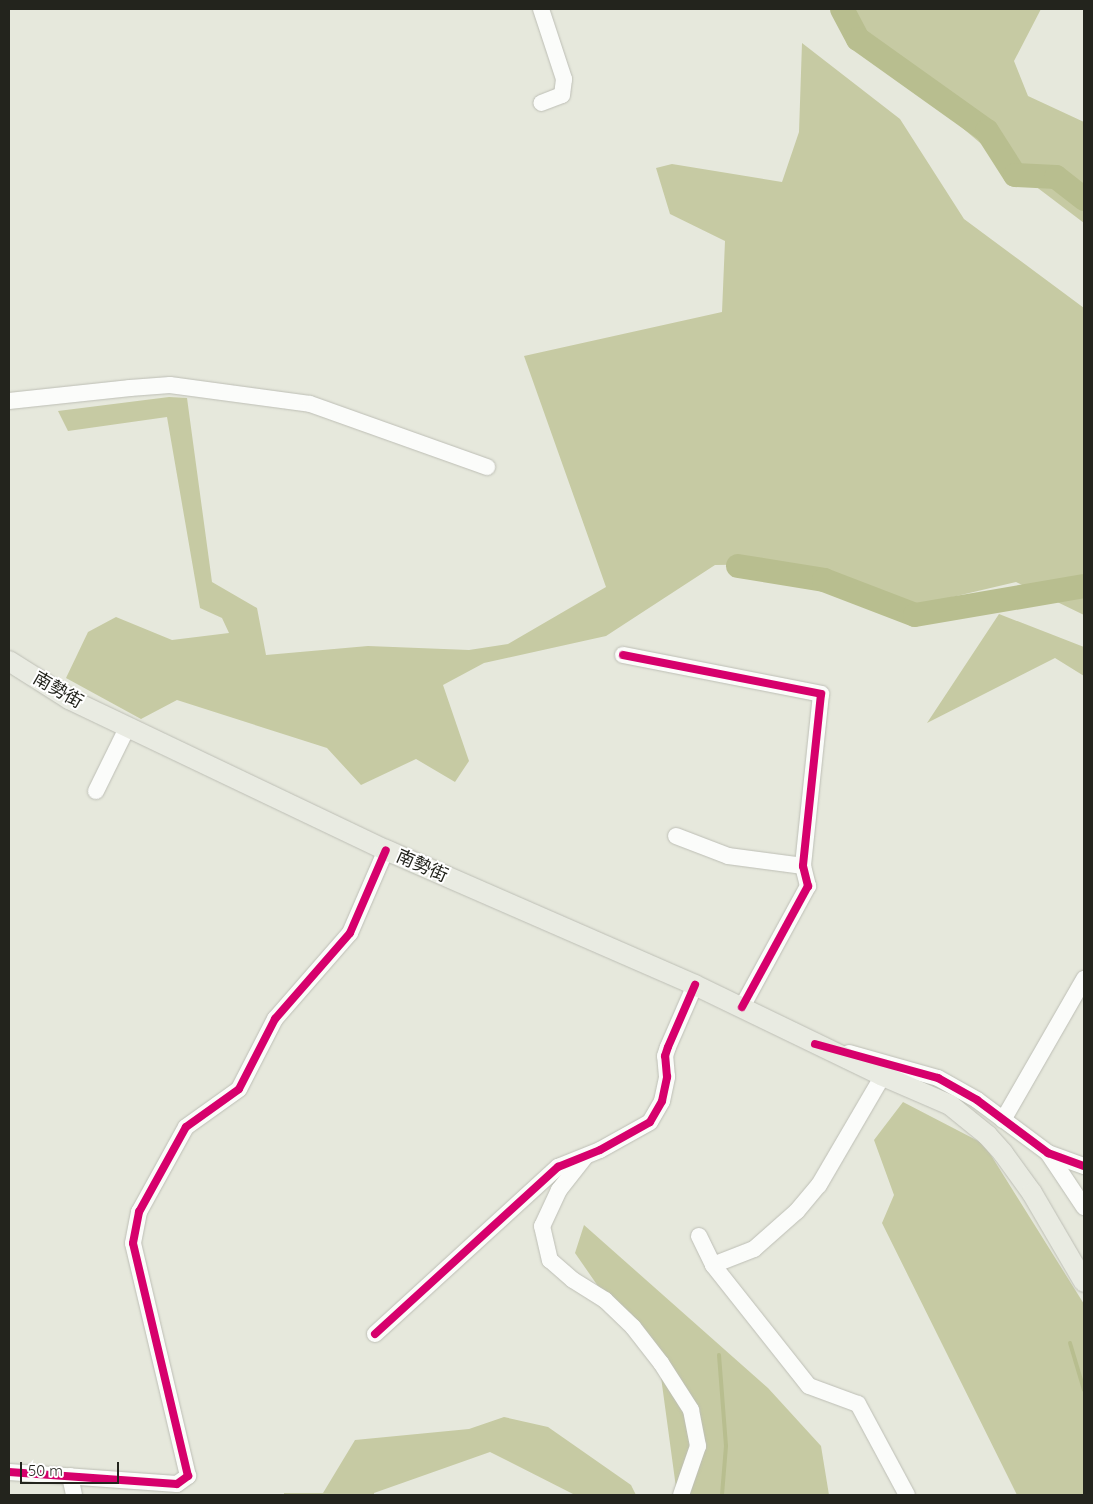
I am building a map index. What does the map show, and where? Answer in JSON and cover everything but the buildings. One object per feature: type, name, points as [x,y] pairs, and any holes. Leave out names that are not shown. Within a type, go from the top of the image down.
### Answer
[{"type":"main road","name":"南勢街","points":[[9,661],[69,699],[386,850],[695,985],[815,1044],[886,1070],[950,1105],[987,1135],[1032,1193],[1084,1282]]},
{"type":"street","points":[[541,9],[564,79],[562,95],[541,103]]},
{"type":"street","points":[[9,401],[130,388],[170,386],[310,404],[487,467]]},
{"type":"street","points":[[623,655],[821,694],[803,866],[808,886],[742,1007]]},
{"type":"street","points":[[96,791],[128,727]]},
{"type":"street","points":[[676,836],[728,856],[803,866]]},
{"type":"street","points":[[9,1472],[178,1484],[188,1476],[133,1243],[139,1212],[186,1127],[239,1089],[275,1019],[350,933],[386,850]]},
{"type":"street","points":[[1003,1120],[1084,979]]},
{"type":"street","points":[[375,1334],[558,1167],[586,1156],[650,1122],[662,1101],[667,1077],[665,1056],[695,985]]},
{"type":"street","points":[[713,1265],[754,1249],[797,1211],[819,1185],[886,1070],[938,1078],[977,1100],[1048,1153],[1084,1166]]},
{"type":"street","points":[[1048,1153],[1084,1206]]},
{"type":"street","points":[[586,1156],[559,1190],[542,1226],[550,1260],[573,1280],[605,1300],[633,1327],[661,1363],[691,1410],[698,1446],[681,1495]]},
{"type":"street","points":[[699,1236],[713,1265],[809,1386],[858,1404],[906,1495]]},
{"type":"street","points":[[70,1476],[74,1495]]},
{"type":"green space","points":[[854,9],[1041,9],[1014,61],[1028,96],[1084,122],[1084,223],[998,158],[876,55]]},
{"type":"green space","points":[[802,43],[900,119],[964,219],[1084,308],[1084,615],[1016,582],[914,606],[788,564],[715,565],[606,636],[484,663],[443,685],[469,761],[455,782],[416,759],[361,785],[327,748],[177,700],[141,719],[66,678],[88,632],[116,617],[172,640],[229,633],[222,618],[200,608],[167,417],[68,431],[58,411],[169,397],[187,398],[212,582],[257,608],[266,655],[368,646],[469,650],[508,644],[606,587],[524,356],[722,312],[725,241],[670,214],[656,168],[672,164],[782,182],[799,132]]},
{"type":"green space","points":[[999,614],[1084,647],[1084,676],[1055,658],[927,723]]},
{"type":"green space","points":[[903,1102],[984,1144],[1084,1304],[1084,1495],[1017,1495],[882,1223],[894,1195],[874,1140]]},
{"type":"green space","points":[[584,1225],[768,1388],[821,1446],[829,1495],[677,1495],[661,1377],[575,1253]]},
{"type":"green space","points":[[504,1417],[548,1427],[631,1485],[636,1495],[575,1495],[490,1452],[374,1493],[374,1495],[284,1495],[284,1493],[323,1493],[355,1440],[469,1429]]},
{"type":"waterway","points":[[842,9],[858,39],[987,131],[1015,175],[1056,177],[1084,199]]},
{"type":"waterway","points":[[738,566],[824,580],[915,615],[1084,586]]},
{"type":"waterway","points":[[1070,1343],[1084,1390]]},
{"type":"waterway","points":[[719,1355],[726,1446],[722,1495]]},
{"type":"cycle path","points":[[623,655],[821,694],[803,866],[808,886],[742,1007]]},
{"type":"cycle path","points":[[9,1472],[177,1484],[188,1476],[133,1243],[139,1212],[186,1127],[239,1089],[275,1019],[350,933],[386,850]]},
{"type":"cycle path","points":[[375,1334],[558,1167],[600,1150],[650,1122],[662,1101],[667,1077],[665,1056],[695,985]]},
{"type":"cycle path","points":[[815,1044],[938,1078],[977,1100],[1048,1153],[1084,1166]]}]
